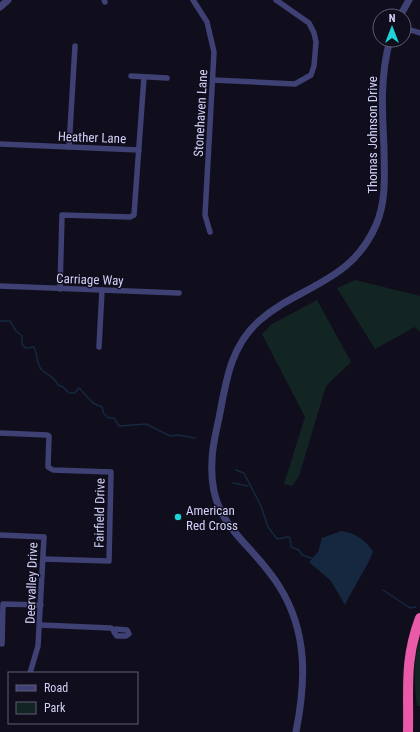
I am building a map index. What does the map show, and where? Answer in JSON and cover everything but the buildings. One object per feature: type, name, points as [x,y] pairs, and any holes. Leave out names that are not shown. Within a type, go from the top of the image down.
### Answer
[{"type":"highway","points":[[408,732],[408,671],[412,645],[420,618]]},
{"type":"street","points":[[0,7],[8,0]]},
{"type":"street","name":"Stonehaven Lane","points":[[194,0],[207,22],[214,52],[205,215],[210,232]]},
{"type":"street","points":[[213,80],[295,84],[311,75],[314,66],[316,42],[310,23],[276,0]]},
{"type":"street","points":[[68,147],[75,46]]},
{"type":"street","name":"Thomas Johnson Drive","points":[[296,732],[304,676],[302,648],[297,626],[290,606],[279,586],[270,573],[232,532],[220,510],[213,487],[212,457],[228,370],[241,342],[252,328],[267,315],[327,281],[348,266],[365,244],[376,225],[384,196],[383,83],[389,48]]},
{"type":"street","points":[[131,76],[167,78]]},
{"type":"street","points":[[139,150],[144,77]]},
{"type":"street","name":"Heather Lane","points":[[0,144],[139,150],[135,212],[133,217],[62,215],[60,289]]},
{"type":"street","name":"Carriage Way","points":[[0,286],[179,293]]},
{"type":"street","points":[[100,347],[102,290]]},
{"type":"street","name":"Fairfield Drive","points":[[0,433],[49,436],[48,467],[53,470],[111,472],[108,561],[43,559]]},
{"type":"street","name":"Deervalley Drive","points":[[0,535],[44,537],[38,646],[30,672]]},
{"type":"street","points":[[2,644],[1,604],[41,605]]},
{"type":"street","points":[[40,625],[112,628],[115,630]]},
{"type":"green space","points":[[355,280],[420,296],[420,332],[415,327],[375,349],[337,288]]},
{"type":"green space","points":[[317,300],[351,362],[326,386],[299,476],[292,486],[284,484],[305,417],[262,334],[272,324]]},
{"type":"green space","points":[[420,639],[420,706],[417,706],[415,672],[416,655]]},
{"type":"water","points":[[341,531],[359,537],[373,552],[367,566],[345,605],[331,581],[309,562],[318,552],[322,538]]},
{"type":"waterway","points":[[0,321],[10,321],[16,331],[22,336],[22,344],[25,348],[34,347],[38,364],[41,369],[52,377],[58,385],[63,387],[69,393],[75,393],[79,388],[93,403],[102,407],[104,414],[109,418],[114,418],[119,426],[146,424],[170,436],[178,435],[195,438]]},
{"type":"waterway","points":[[236,470],[244,473],[261,506],[268,527],[277,539],[290,538],[291,547],[299,550],[302,555],[314,559]]},
{"type":"waterway","points":[[233,483],[248,486]]},
{"type":"waterway","points":[[383,590],[407,606],[411,608],[416,607]]},
{"type":"place","name":"American Red Cross","points":[[178,517]]}]
